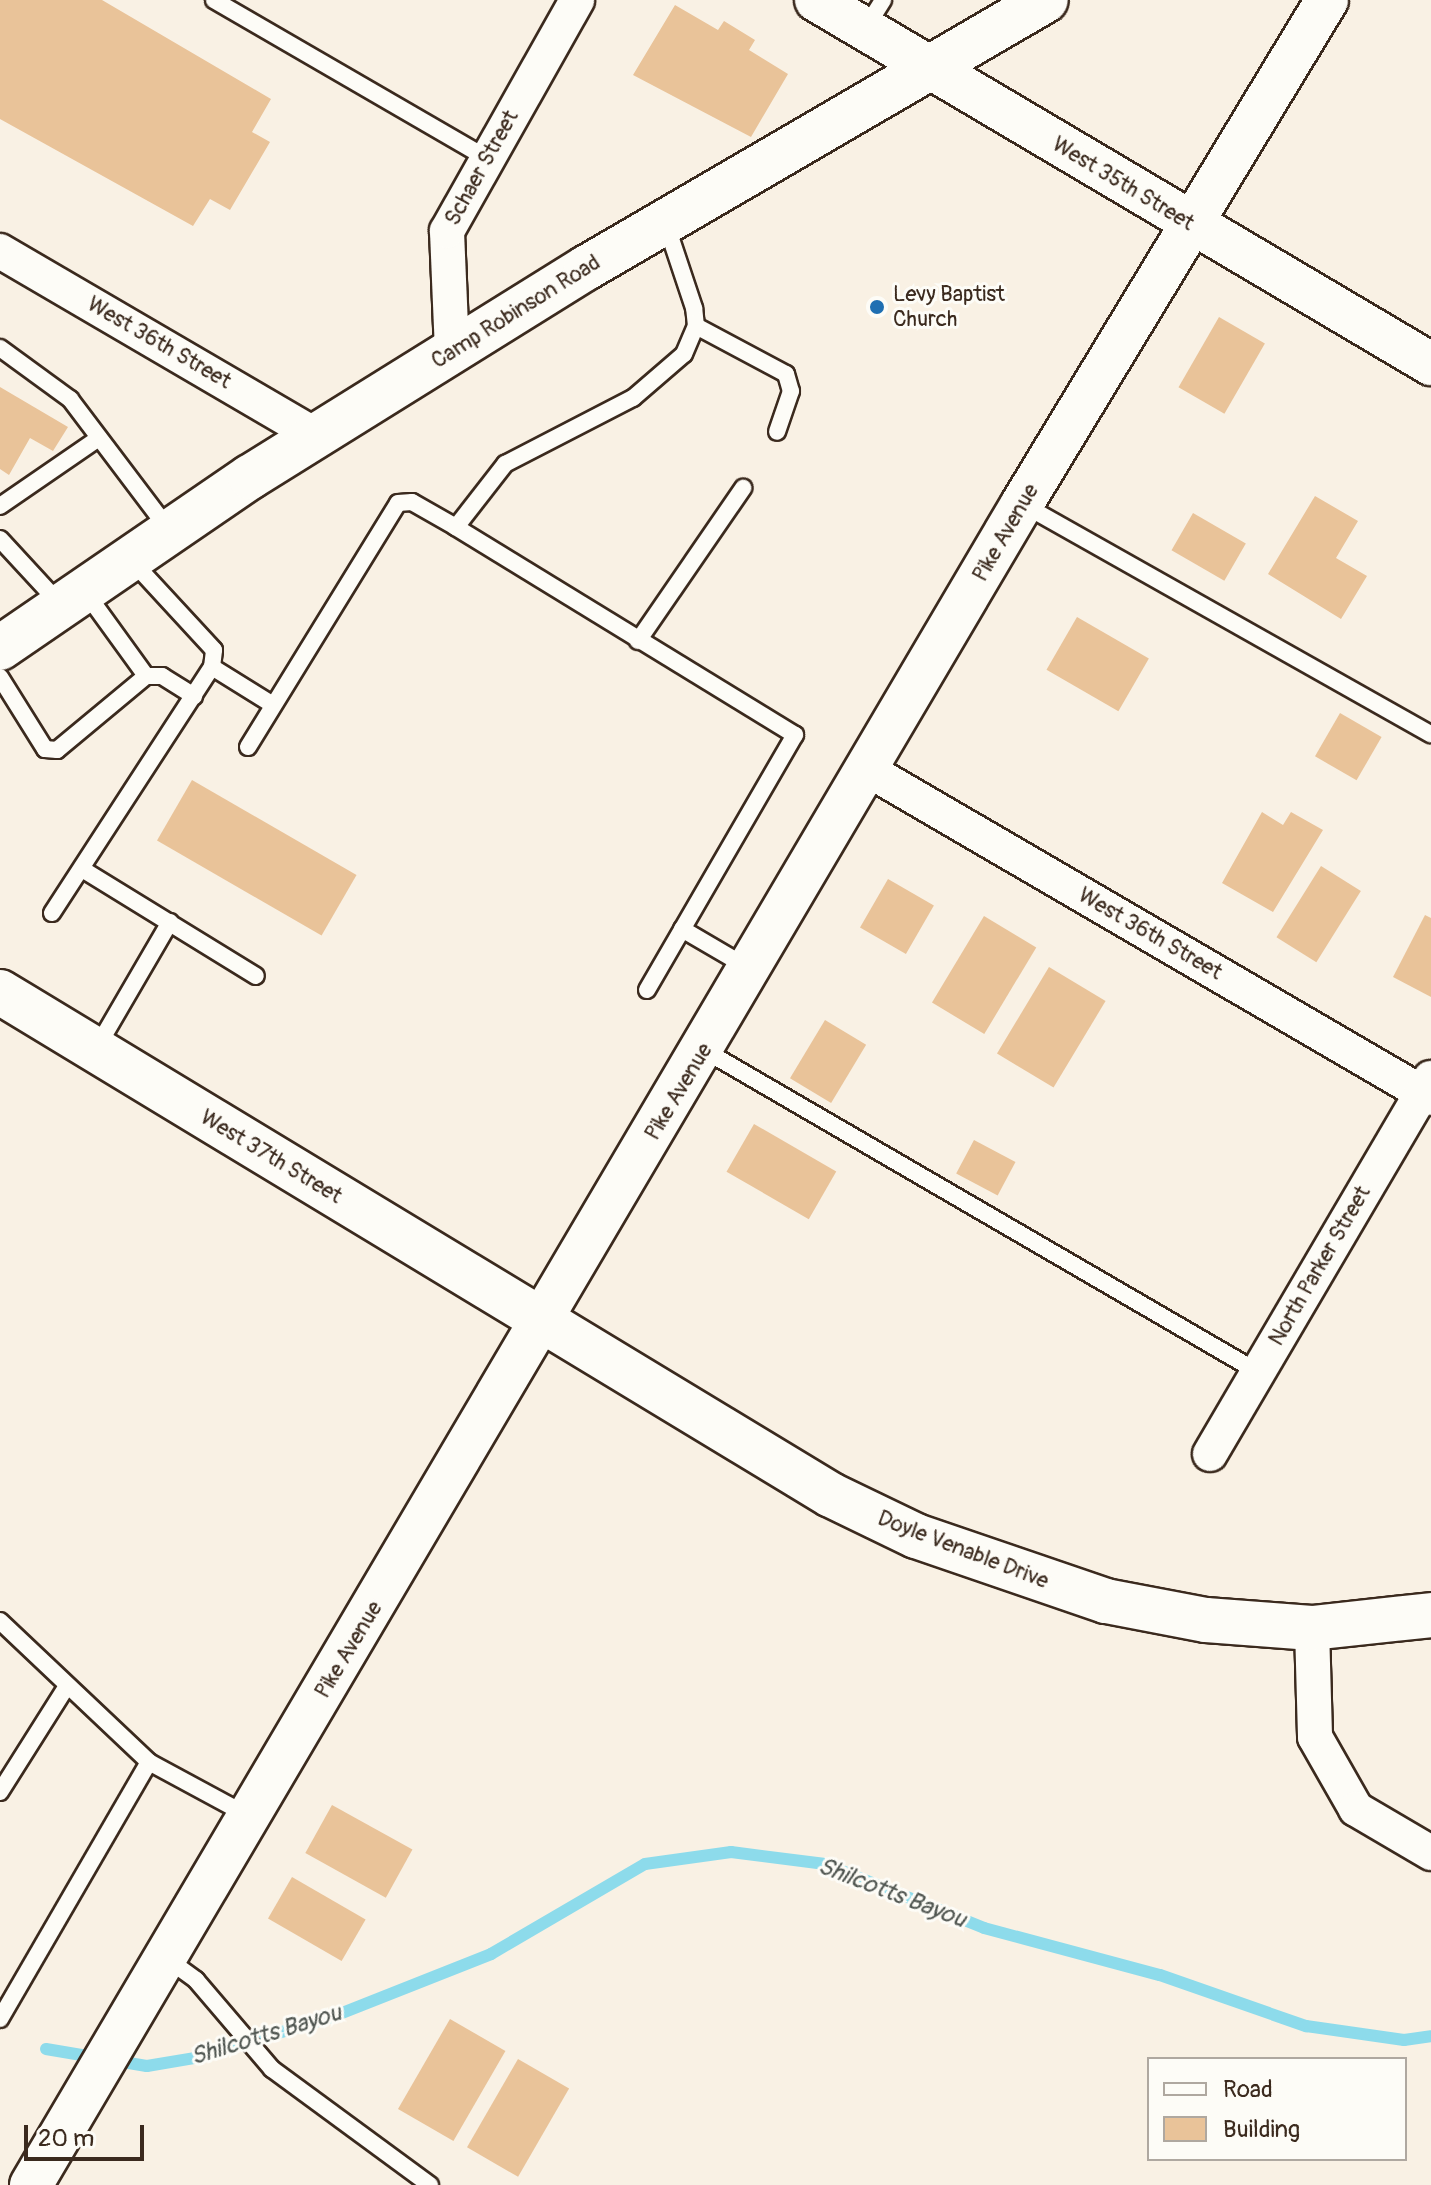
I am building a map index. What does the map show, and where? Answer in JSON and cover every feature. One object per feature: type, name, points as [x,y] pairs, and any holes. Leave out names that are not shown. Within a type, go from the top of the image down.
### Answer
[{"type":"main road","name":"Camp Robinson Road","points":[[0,648],[170,531],[452,351],[1046,0]]},
{"type":"main road","name":"West 37th Street","points":[[0,992],[543,1321]]},
{"type":"main road","name":"Doyle Venable Drive","points":[[543,1321],[831,1495],[916,1536],[1106,1601],[1206,1620],[1312,1628],[1431,1615]]},
{"type":"street","name":"Schaer Street","points":[[452,351],[447,231],[577,0]]},
{"type":"street","name":"West 35th Street","points":[[816,0],[874,15],[932,70],[1431,364]]},
{"type":"street","name":"Pike Avenue","points":[[31,2185],[870,771],[1022,504],[1327,0]]},
{"type":"street","name":"West 36th Street","points":[[0,251],[317,436]]},
{"type":"street","name":"West 36th Street","points":[[870,771],[1428,1089]]},
{"type":"street","name":"North Parker Street","points":[[1210,1454],[1428,1089]]},
{"type":"street","points":[[1312,1628],[1315,1737],[1356,1809],[1431,1853]]},
{"type":"lane","points":[[214,0],[487,158]]},
{"type":"lane","points":[[456,527],[505,464],[633,398],[684,354],[696,326],[665,223]]},
{"type":"lane","points":[[696,326],[786,374],[791,391],[777,432]]},
{"type":"lane","points":[[0,348],[70,399],[170,531]]},
{"type":"lane","points":[[0,506],[99,438]]},
{"type":"lane","points":[[638,641],[743,488]]},
{"type":"lane","points":[[248,747],[398,503],[412,502],[456,527],[795,735],[647,990]]},
{"type":"lane","points":[[1022,504],[1431,734]]},
{"type":"lane","points":[[0,539],[73,598],[146,676]]},
{"type":"lane","points":[[52,913],[212,667],[214,650],[130,559]]},
{"type":"lane","points":[[212,667],[273,705]]},
{"type":"lane","points":[[0,677],[45,749],[57,750],[146,676],[162,676],[194,696]]},
{"type":"lane","points":[[82,869],[256,976]]},
{"type":"lane","points":[[95,1050],[170,922]]},
{"type":"lane","points":[[682,929],[752,970]]},
{"type":"lane","points":[[704,1050],[1258,1372]]},
{"type":"lane","points":[[0,1621],[149,1762],[251,1817]]},
{"type":"lane","points":[[0,1792],[67,1686]]},
{"type":"lane","points":[[0,2019],[149,1762]]},
{"type":"lane","points":[[166,1958],[196,1980],[224,2018],[272,2069],[430,2185]]},
{"type":"building","points":[[0,0],[102,0],[271,99],[252,132],[270,142],[230,210],[210,199],[193,226],[0,119]]},
{"type":"building","points":[[675,5],[718,30],[724,21],[755,40],[749,50],[788,74],[751,137],[633,75]]},
{"type":"building","points":[[1219,317],[1265,344],[1224,414],[1178,387]]},
{"type":"building","points":[[0,387],[68,427],[53,451],[30,438],[9,475],[0,469]]},
{"type":"building","points":[[1315,496],[1358,521],[1336,558],[1367,576],[1341,619],[1268,574]]},
{"type":"building","points":[[1193,513],[1246,544],[1224,581],[1172,550]]},
{"type":"building","points":[[1077,617],[1149,658],[1118,711],[1046,670]]},
{"type":"building","points":[[1340,713],[1382,737],[1357,780],[1315,756]]},
{"type":"building","points":[[192,780],[357,875],[322,936],[157,841]]},
{"type":"building","points":[[1262,812],[1283,825],[1291,812],[1323,830],[1273,912],[1222,883]]},
{"type":"building","points":[[1321,866],[1361,891],[1316,962],[1276,937]]},
{"type":"building","points":[[888,879],[934,906],[906,954],[860,927]]},
{"type":"building","points":[[1425,915],[1431,918],[1431,997],[1393,977]]},
{"type":"building","points":[[984,916],[1036,947],[984,1034],[932,1003]]},
{"type":"building","points":[[1049,967],[1106,1001],[1054,1088],[997,1054]]},
{"type":"building","points":[[825,1020],[866,1045],[831,1103],[790,1078]]},
{"type":"building","points":[[754,1124],[836,1172],[809,1219],[726,1172]]},
{"type":"building","points":[[974,1140],[1015,1162],[998,1196],[956,1174]]},
{"type":"building","points":[[332,1805],[412,1850],[386,1898],[305,1853]]},
{"type":"building","points":[[292,1877],[366,1920],[342,1961],[268,1919]]},
{"type":"building","points":[[450,2019],[505,2051],[453,2141],[398,2109]]},
{"type":"building","points":[[518,2059],[569,2088],[518,2177],[467,2147]]},
{"type":"waterway","name":"Shilcotts Bayou","points":[[46,2049],[147,2066],[195,2058],[332,2017],[491,1954],[645,1864],[731,1852],[825,1864],[984,1928],[1160,1975],[1306,2026],[1404,2040],[1431,2036]]},
{"type":"place","name":"Levy Baptist Church","points":[[877,307]]}]
